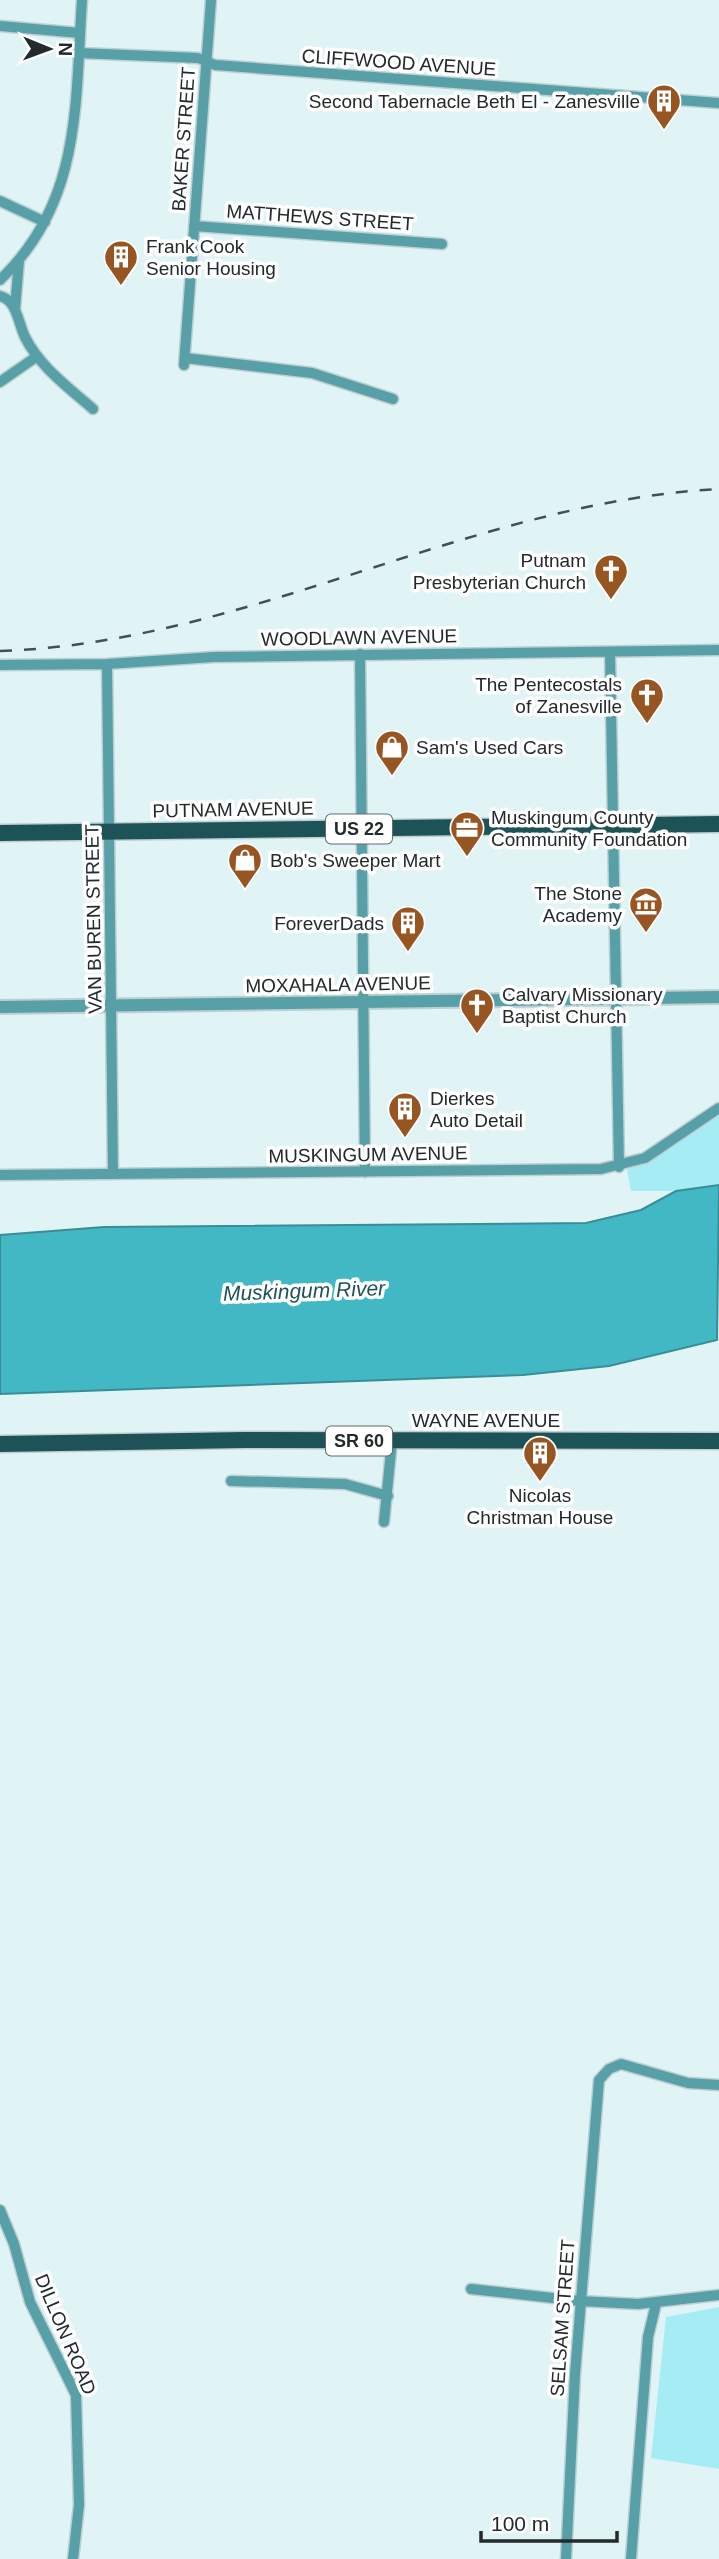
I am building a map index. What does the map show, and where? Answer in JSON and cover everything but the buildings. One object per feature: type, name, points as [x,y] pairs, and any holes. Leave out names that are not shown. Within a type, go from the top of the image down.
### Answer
[{"type":"main road","name":"PUTNAM AVENUE","points":[[0,834],[719,824]]},
{"type":"main road","name":"WAYNE AVENUE","points":[[0,1444],[719,1441]]},
{"type":"street","points":[[0,280],[19,259],[45,222],[58,197],[68,163],[82,0]]},
{"type":"street","name":"BAKER STREET","points":[[211,0],[185,362],[313,373],[393,400]]},
{"type":"street","points":[[0,26],[80,33]]},
{"type":"street","name":"CLIFFWOOD AVENUE","points":[[79,53],[198,58],[215,65],[719,103]]},
{"type":"street","points":[[0,201],[45,222]]},
{"type":"street","name":"MATTHEWS STREET","points":[[194,226],[442,244]]},
{"type":"street","points":[[15,309],[19,259]]},
{"type":"street","points":[[0,296],[6,297],[15,309],[23,335],[36,357],[93,410]]},
{"type":"street","points":[[0,382],[36,357]]},
{"type":"street","name":"WOODLAWN AVENUE","points":[[0,665],[107,664],[214,657],[719,650]]},
{"type":"street","points":[[611,652],[619,1167]]},
{"type":"street","points":[[360,654],[365,1172]]},
{"type":"street","name":"VAN BUREN STREET","points":[[107,664],[113,1174]]},
{"type":"street","name":"MOXAHALA AVENUE","points":[[0,1007],[719,997]]},
{"type":"street","name":"MUSKINGUM AVENUE","points":[[0,1175],[619,1167],[645,1158],[719,1108]]},
{"type":"street","points":[[384,1522],[392,1441]]},
{"type":"street","points":[[231,1480],[345,1484],[388,1496]]},
{"type":"street","name":"SELSAM STREET","points":[[566,2559],[580,2301],[599,2081],[609,2069],[621,2064],[688,2083],[719,2085]]},
{"type":"street","name":"DILLON ROAD","points":[[0,2210],[14,2244],[30,2302],[76,2395],[79,2505],[73,2559]]},
{"type":"street","points":[[471,2289],[580,2301],[656,2304],[719,2295]]},
{"type":"street","points":[[631,2559],[648,2337],[656,2304]]},
{"type":"shaded area","points":[[719,1112],[719,1185],[676,1191],[631,1191],[627,1170],[654,1159]]},
{"type":"shaded area","points":[[719,2307],[719,2469],[651,2458],[666,2317]]},
{"type":"water","name":"Muskingum River","points":[[719,1185],[717,1340],[609,1366],[523,1375],[0,1394],[0,1235],[104,1227],[586,1223],[641,1210],[676,1191]]},
{"type":"railway","points":[[0,651],[92,642],[183,624],[272,600],[448,544],[537,519],[627,499],[719,489]]},
{"type":"place","name":"Second Tabernacle Beth El - Zanesville","points":[[664,131]]},
{"type":"place","name":"Frank Cook Senior Housing","points":[[121,287]]},
{"type":"place","name":"Putnam Presbyterian Church","points":[[611,601]]},
{"type":"place","name":"The Pentecostals of Zanesville","points":[[647,725]]},
{"type":"place","name":"Sam's Used Cars","points":[[392,777]]},
{"type":"place","name":"Muskingum County Community Foundation","points":[[467,858]]},
{"type":"place","name":"Bob's Sweeper Mart","points":[[245,890]]},
{"type":"place","name":"The Stone Academy","points":[[646,934]]},
{"type":"place","name":"ForeverDads","points":[[408,953]]},
{"type":"place","name":"Calvary Missionary Baptist Church","points":[[477,1035]]},
{"type":"place","name":"Dierkes Auto Detail","points":[[405,1139]]},
{"type":"place","name":"Nicolas Christman House","points":[[540,1483]]}]
